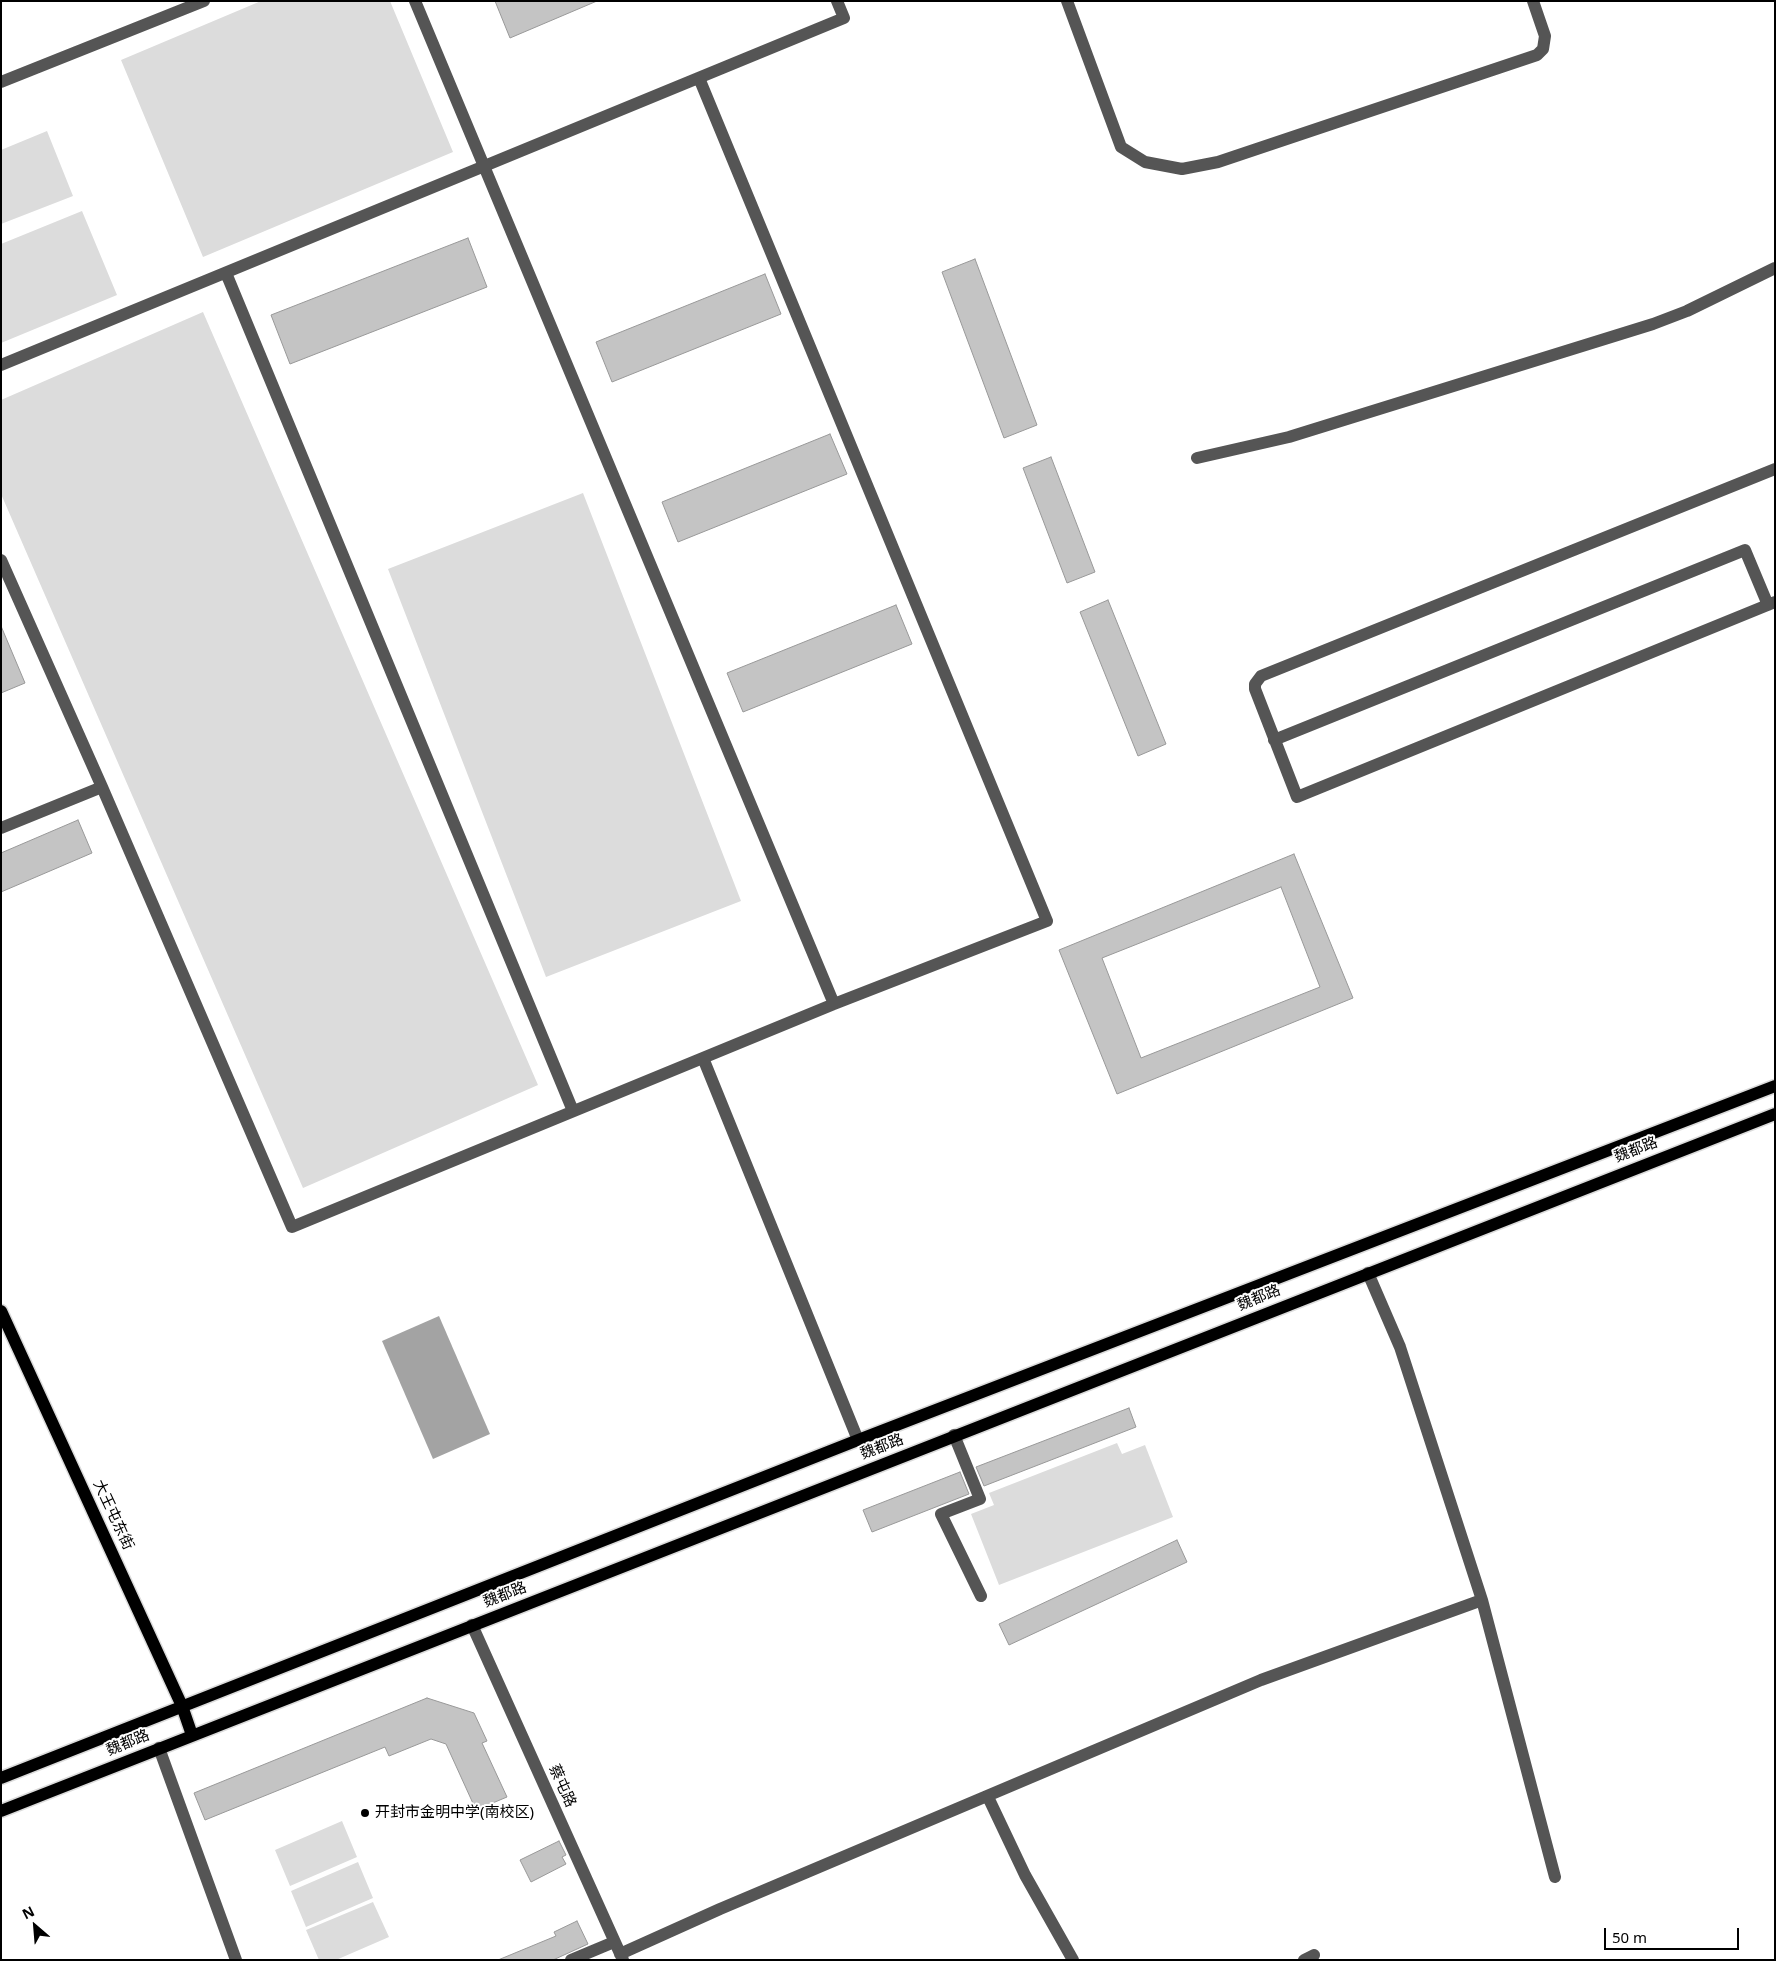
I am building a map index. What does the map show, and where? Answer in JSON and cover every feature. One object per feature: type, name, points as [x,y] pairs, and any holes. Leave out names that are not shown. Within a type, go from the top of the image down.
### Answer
[{"type":"main road","name":"魏都路","points":[[1,1778],[858,1440],[1775,1086]]},
{"type":"main road","name":"魏都路","points":[[1,1811],[1775,1114]]},
{"type":"main road","name":"大王屯东街","points":[[1,1310],[182,1706],[192,1735]]},
{"type":"street","points":[[1,82],[204,1]]},
{"type":"street","points":[[415,1],[834,1004]]},
{"type":"street","points":[[1,365],[844,18],[837,1]]},
{"type":"street","points":[[1067,1],[1121,147],[1145,162],[1182,169],[1218,162],[1537,55],[1543,49],[1545,36],[1534,1]]},
{"type":"street","points":[[1,560],[102,787],[292,1227],[834,1004],[1047,921],[699,78]]},
{"type":"street","points":[[1198,458],[1299,434],[1652,324],[1687,311],[1775,268]]},
{"type":"street","points":[[226,273],[573,1111]]},
{"type":"street","points":[[1274,740],[1745,550],[1771,604],[1297,797],[1274,740],[1255,689],[1255,684],[1261,676],[1775,469]]},
{"type":"street","points":[[1,828],[102,787]]},
{"type":"street","points":[[703,1058],[858,1440]]},
{"type":"street","points":[[1368,1273],[1400,1347],[1482,1600],[1555,1877]]},
{"type":"street","points":[[954,1436],[980,1499],[942,1514],[981,1596]]},
{"type":"street","points":[[621,1957],[720,1909],[988,1798],[1261,1680],[1482,1600]]},
{"type":"street","name":"蔡屯路","points":[[472,1625],[621,1957]]},
{"type":"street","points":[[159,1748],[236,1960]]},
{"type":"street","points":[[988,1798],[1025,1875],[1072,1960]]},
{"type":"street","points":[[571,1960],[614,1942]]},
{"type":"shaded area","points":[[261,1],[390,1],[453,152],[203,257],[121,60]]},
{"type":"shaded area","points":[[47,131],[73,196],[1,224],[1,150]]},
{"type":"shaded area","points":[[82,211],[117,295],[1,343],[1,244]]},
{"type":"shaded area","points":[[203,312],[538,1085],[303,1188],[1,494],[1,400]]},
{"type":"shaded area","points":[[583,493],[741,901],[546,977],[388,569]]},
{"type":"shaded area","points":[[439,1316],[490,1434],[433,1459],[382,1341]]},
{"type":"shaded area","points":[[1117,1443],[1122,1454],[1145,1445],[1173,1517],[999,1585],[971,1514],[994,1505],[989,1493]]},
{"type":"shaded area","points":[[342,1821],[357,1857],[290,1886],[275,1850]]},
{"type":"shaded area","points":[[358,1862],[373,1898],[306,1927],[291,1891]]},
{"type":"shaded area","points":[[373,1902],[389,1937],[336,1960],[319,1960],[306,1930]]},
{"type":"building","points":[[495,1],[597,1],[510,38]]},
{"type":"building","points":[[468,238],[487,287],[290,364],[271,315]]},
{"type":"building","points":[[975,259],[1037,425],[1004,438],[942,272]]},
{"type":"building","points":[[765,274],[781,314],[612,382],[596,342]]},
{"type":"building","points":[[830,434],[847,474],[678,542],[662,502]]},
{"type":"building","points":[[1051,457],[1095,572],[1067,583],[1023,468]]},
{"type":"building","points":[[1108,600],[1166,744],[1138,756],[1080,612]]},
{"type":"building","points":[[896,605],[912,644],[743,712],[727,673]]},
{"type":"building","points":[[1,626],[25,683],[1,693]]},
{"type":"building","points":[[78,820],[92,853],[1,892],[1,853]]},
{"type":"building","points":[[1294,854],[1353,998],[1117,1094],[1059,950]],"holes":[[[1281,887],[1320,987],[1141,1058],[1102,958]]]},
{"type":"building","points":[[1129,1408],[1136,1427],[984,1486],[976,1467]]},
{"type":"building","points":[[960,1472],[969,1494],[872,1532],[863,1510]]},
{"type":"building","points":[[1177,1540],[1187,1562],[1009,1645],[999,1624]]},
{"type":"building","points":[[427,1698],[474,1713],[487,1741],[482,1743],[507,1797],[476,1810],[446,1744],[431,1739],[389,1756],[385,1747],[205,1820],[194,1793]]},
{"type":"building","points":[[559,1841],[566,1855],[562,1857],[566,1864],[531,1882],[520,1860]]},
{"type":"building","points":[[577,1921],[588,1944],[553,1960],[498,1960],[556,1936],[554,1932]]},
{"type":"place","name":"开封市金明中学(南校区)","points":[[365,1813]]}]
